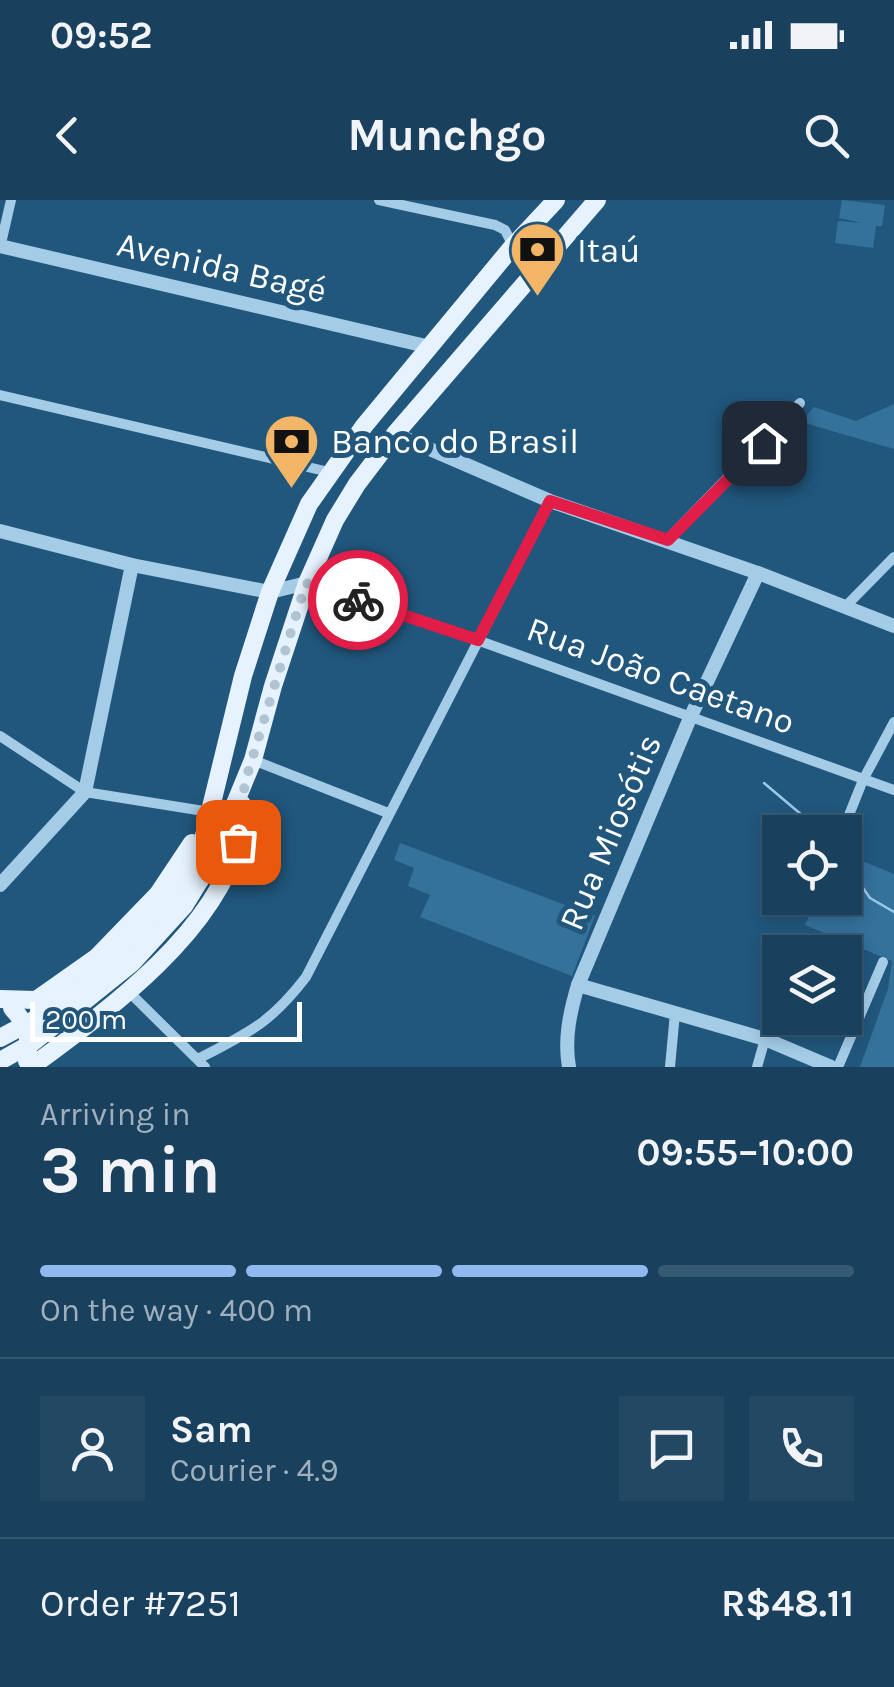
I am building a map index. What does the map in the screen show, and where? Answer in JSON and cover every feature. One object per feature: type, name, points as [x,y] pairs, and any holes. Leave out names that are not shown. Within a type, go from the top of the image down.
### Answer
[{"type":"main road","points":[[0,1038],[45,1014],[124,954],[170,902],[202,844],[244,676],[270,592],[310,504],[330,472],[430,347],[556,200]]},
{"type":"main road","points":[[0,1061],[52,1028],[132,963],[184,906],[210,862],[245,782],[306,583],[335,520],[396,434],[597,200]]},
{"type":"main road","points":[[27,1065],[127,990],[195,924],[220,886],[238,842],[245,782]]},
{"type":"main road","points":[[4,1003],[36,1000],[97,958],[158,894],[210,812]]},
{"type":"main road","points":[[4,1003],[25,1022],[30,1039],[27,1065]]},
{"type":"street","points":[[0,246],[11,200]]},
{"type":"street","points":[[380,200],[495,225],[505,230],[513,246]]},
{"type":"street","name":"Avenida Bagé","points":[[0,246],[430,347]]},
{"type":"street","points":[[0,396],[330,472]]},
{"type":"street","points":[[668,540],[800,403]]},
{"type":"street","points":[[396,434],[550,501],[758,572],[894,626]]},
{"type":"street","points":[[127,990],[201,1063],[264,1024],[286,1003],[314,961],[550,501]]},
{"type":"street","points":[[0,531],[132,565],[270,592],[306,583]]},
{"type":"street","points":[[845,607],[894,557]]},
{"type":"street","points":[[0,885],[84,792],[132,565]]},
{"type":"street","name":"Rua Miosótis","points":[[569,1067],[568,1027],[578,984],[690,718],[758,572]]},
{"type":"street","name":"Rua João Caetano","points":[[306,583],[478,640],[894,790]]},
{"type":"street","points":[[848,815],[894,722]]},
{"type":"street","points":[[0,736],[84,792],[210,812]]},
{"type":"street","points":[[253,760],[388,814]]},
{"type":"street","points":[[578,984],[674,1020],[765,1039],[835,1067],[883,962]]},
{"type":"street","points":[[670,1067],[674,1020]]},
{"type":"street","points":[[756,1067],[765,1039]]},
{"type":"shaded area","points":[[842,200],[885,205],[882,226],[876,226],[873,248],[835,243],[838,221],[862,223],[839,218]]},
{"type":"shaded area","points":[[894,404],[894,449],[801,422],[814,407],[856,421]]},
{"type":"shaded area","points":[[400,843],[595,916],[572,976],[420,917],[430,895],[408,886],[414,868],[394,860]]},
{"type":"shaded area","points":[[862,861],[894,874],[894,1067],[860,1067],[888,989],[892,961],[862,949],[862,935],[829,935],[805,925],[809,915],[862,915]]},
{"type":"waterway","points":[[764,783],[802,815]]},
{"type":"waterway","points":[[862,886],[870,898],[894,912]]},
{"type":"way so far","points":[[238,842],[245,782],[306,583],[358,600]]},
{"type":"place","name":"Itaú","points":[[538,299]]},
{"type":"place","name":"Banco do Brasil","points":[[292,490]]},
{"type":"route","points":[[358,600],[478,640],[550,501],[668,540],[764,443]]}]
